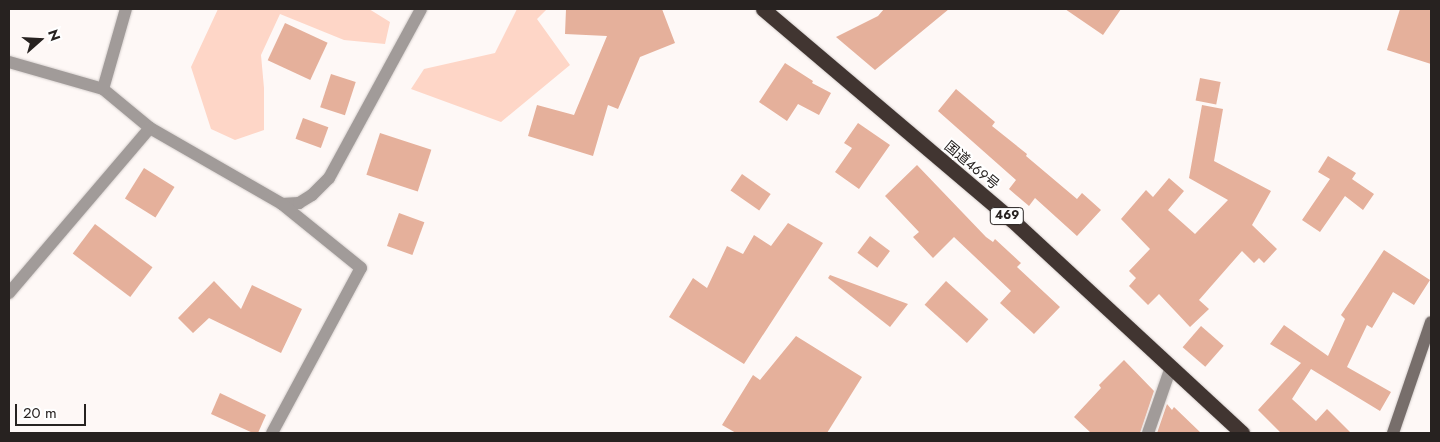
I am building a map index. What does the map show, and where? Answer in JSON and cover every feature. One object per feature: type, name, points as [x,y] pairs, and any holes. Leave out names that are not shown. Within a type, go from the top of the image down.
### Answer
[{"type":"highway","name":"国道469号","points":[[763,9],[1010,219],[1242,433]]},
{"type":"street","points":[[103,89],[126,9]]},
{"type":"street","points":[[282,204],[299,203],[312,195],[329,178],[421,9]]},
{"type":"street","points":[[9,62],[103,89],[150,128],[282,204],[361,268],[272,433]]},
{"type":"street","points":[[9,293],[150,128]]},
{"type":"street","points":[[1393,433],[1431,322]]},
{"type":"street","points":[[1148,433],[1171,367]]},
{"type":"shaded area","points":[[218,9],[369,9],[390,22],[385,44],[344,40],[280,14],[261,55],[264,88],[264,130],[235,140],[211,129],[191,67]]},
{"type":"shaded area","points":[[517,9],[547,9],[537,19],[570,65],[501,122],[411,89],[424,69],[495,53]]},
{"type":"building","points":[[566,9],[662,9],[675,43],[640,57],[618,109],[608,105],[593,156],[528,136],[537,105],[574,115],[607,36],[565,34]]},
{"type":"building","points":[[884,9],[949,9],[875,70],[836,37],[878,16]]},
{"type":"building","points":[[1065,9],[1121,9],[1103,35]]},
{"type":"building","points":[[1400,9],[1431,9],[1431,64],[1387,50]]},
{"type":"building","points":[[285,23],[328,43],[310,80],[268,60]]},
{"type":"building","points":[[785,63],[813,81],[812,83],[831,93],[819,115],[798,104],[787,121],[759,102]]},
{"type":"building","points":[[331,74],[356,82],[345,115],[320,107]]},
{"type":"building","points":[[1200,78],[1221,82],[1216,105],[1196,101]]},
{"type":"building","points":[[956,89],[995,122],[992,126],[1027,154],[1026,156],[1077,199],[1082,193],[1101,210],[1077,236],[1035,198],[1029,206],[1009,189],[1016,180],[938,111]]},
{"type":"building","points":[[1202,105],[1223,109],[1214,161],[1271,191],[1252,225],[1277,249],[1264,263],[1259,258],[1254,263],[1242,251],[1199,300],[1209,309],[1190,327],[1159,294],[1148,305],[1129,286],[1136,278],[1129,271],[1150,249],[1121,219],[1146,190],[1153,197],[1169,178],[1184,191],[1168,210],[1195,234],[1228,200],[1189,178]]},
{"type":"building","points":[[303,118],[328,127],[321,148],[295,139]]},
{"type":"building","points":[[858,123],[890,145],[859,189],[835,172],[852,148],[844,143]]},
{"type":"building","points":[[380,133],[431,150],[418,192],[366,175]]},
{"type":"building","points":[[1328,156],[1356,173],[1352,179],[1374,194],[1363,210],[1345,196],[1320,232],[1302,220],[1330,179],[1318,172]]},
{"type":"building","points":[[917,165],[986,237],[993,242],[995,239],[1021,263],[1017,267],[1060,307],[1034,334],[1000,303],[1011,291],[954,237],[933,258],[913,237],[919,232],[885,196]]},
{"type":"building","points":[[144,168],[175,187],[155,218],[125,199]]},
{"type":"building","points":[[742,174],[771,194],[759,210],[731,190]]},
{"type":"building","points":[[399,213],[424,222],[412,255],[387,246]]},
{"type":"building","points":[[788,223],[823,243],[744,364],[669,317],[693,278],[707,288],[727,246],[743,254],[754,235],[771,246]]},
{"type":"building","points":[[95,224],[153,267],[130,297],[73,254]]},
{"type":"building","points":[[870,236],[890,251],[877,268],[857,253]]},
{"type":"building","points":[[1384,250],[1430,280],[1414,305],[1393,292],[1372,328],[1367,325],[1347,367],[1391,392],[1380,411],[1311,369],[1292,399],[1316,421],[1327,409],[1351,433],[1281,433],[1258,410],[1301,363],[1270,344],[1284,325],[1328,356],[1345,319],[1341,315]]},
{"type":"building","points":[[830,275],[908,304],[890,327],[828,278]]},
{"type":"building","points":[[214,281],[241,309],[252,285],[302,309],[281,353],[209,318],[193,333],[178,318]]},
{"type":"building","points":[[946,281],[988,319],[967,343],[925,305]]},
{"type":"building","points":[[1201,326],[1224,346],[1205,367],[1183,347]]},
{"type":"building","points":[[796,336],[862,377],[827,433],[736,433],[722,425],[753,375],[760,380]]},
{"type":"building","points":[[1124,360],[1154,391],[1140,433],[1091,433],[1074,417],[1101,388],[1099,385]]},
{"type":"building","points":[[220,393],[266,415],[258,433],[253,433],[211,414]]},
{"type":"building","points":[[1167,404],[1172,410],[1174,407],[1201,433],[1157,433]]}]
